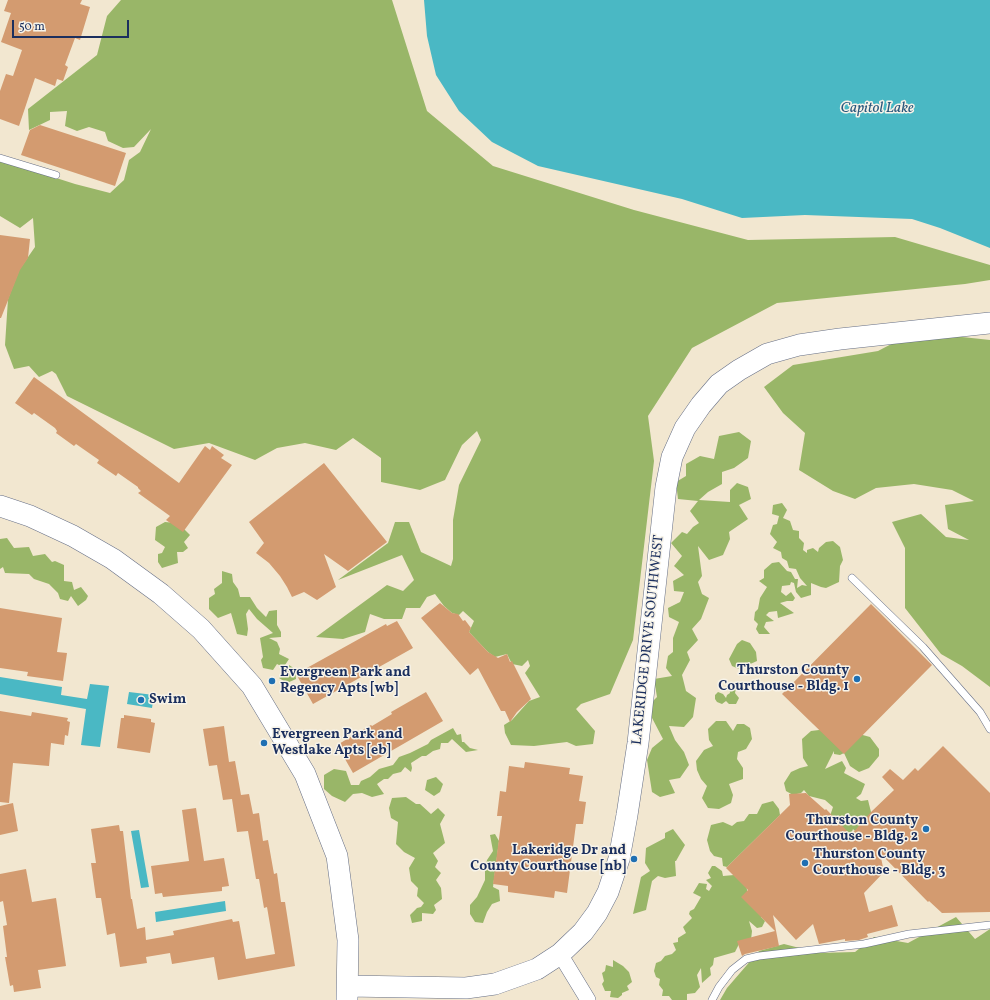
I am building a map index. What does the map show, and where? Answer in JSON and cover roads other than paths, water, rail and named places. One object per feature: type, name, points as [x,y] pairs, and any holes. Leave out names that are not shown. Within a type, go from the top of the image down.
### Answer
[{"type":"street","name":"LAKERIDGE DRIVE SOUTHWEST","points":[[347,993],[466,988],[485,989],[531,971],[560,954],[583,932],[598,913],[608,892],[619,859],[627,815],[638,743],[666,487],[672,457],[685,428],[701,405],[719,384],[766,354],[799,345],[840,339],[990,323]]},
{"type":"street","points":[[0,506],[30,516],[73,536],[113,559],[161,594],[201,629],[252,686],[306,774],[337,856],[348,940],[347,993]]},
{"type":"street","points":[[560,954],[588,1000]]},
{"type":"lane","points":[[0,158],[56,175]]},
{"type":"lane","points":[[852,578],[923,648],[980,712],[990,729]]},
{"type":"lane","points":[[712,1000],[719,987],[732,970],[746,959],[759,956],[864,944],[909,934],[990,925]]},
{"type":"water","name":"Capitol Lake","points":[[424,0],[990,0],[990,248],[940,228],[912,219],[805,215],[742,218],[682,199],[538,166],[492,142],[459,111],[436,75],[427,36]]},
{"type":"water","points":[[0,677],[62,687],[61,695],[87,699],[90,684],[109,686],[100,747],[81,745],[86,709],[0,694]]},
{"type":"water","name":"Swim","points":[[129,692],[154,695],[152,708],[127,704]]},
{"type":"water","points":[[139,830],[149,887],[141,888],[131,831]]},
{"type":"water","points":[[225,901],[226,911],[156,922],[155,912]]},
{"type":"place","name":"Thurston County Courthouse - Bldg. 1","points":[[857,679]]},
{"type":"place","name":"Evergreen Park and Regency Apts [wb]","points":[[272,681]]},
{"type":"place","name":"Swim","points":[[141,700]]},
{"type":"place","name":"Evergreen Park and Westlake Apts [eb]","points":[[264,743]]},
{"type":"place","name":"Thurston County Courthouse - Bldg. 2","points":[[926,829]]},
{"type":"place","name":"Lakeridge Dr and County Courthouse [nb]","points":[[634,859]]},
{"type":"place","name":"Thurston County Courthouse - Bldg. 3","points":[[805,863]]}]
